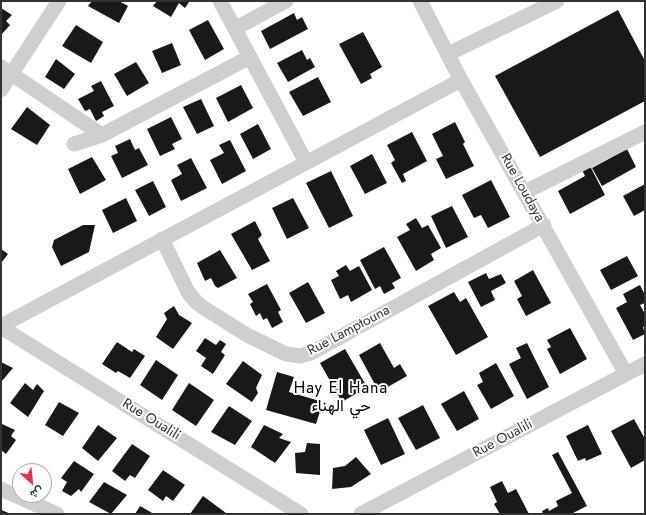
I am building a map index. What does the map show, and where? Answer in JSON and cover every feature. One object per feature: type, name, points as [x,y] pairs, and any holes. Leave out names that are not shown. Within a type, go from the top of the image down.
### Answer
[{"type":"street","points":[[1,90],[6,70],[59,1]]},
{"type":"street","points":[[220,1],[236,28],[306,162]]},
{"type":"street","points":[[236,28],[286,1]]},
{"type":"street","name":"Rue Loudaya","points":[[420,1],[461,80],[626,374]]},
{"type":"street","points":[[448,54],[540,5],[557,1]]},
{"type":"street","points":[[74,144],[102,135],[250,57]]},
{"type":"street","points":[[6,70],[102,135]]},
{"type":"street","points":[[1,326],[461,80]]},
{"type":"street","points":[[525,192],[644,134]]},
{"type":"street","name":"Rue Lamptouna","points":[[162,240],[188,292],[196,302],[247,335],[286,354],[300,356],[311,353],[544,226]]},
{"type":"street","name":"Rue Oualili","points":[[1,326],[301,514]]},
{"type":"street","name":"Rue Oualili","points":[[362,514],[645,364]]},
{"type":"street","points":[[1,489],[58,514]]},
{"type":"building","points":[[92,1],[119,1],[128,6],[119,23],[88,6]]},
{"type":"building","points":[[157,1],[189,2],[185,8],[179,3],[171,17],[153,6]]},
{"type":"building","points":[[1,8],[12,15],[6,21],[10,25],[1,35]]},
{"type":"building","points":[[618,10],[645,61],[645,101],[540,157],[495,76]]},
{"type":"building","points":[[294,13],[297,20],[302,17],[308,29],[270,49],[261,31]]},
{"type":"building","points":[[208,20],[224,49],[205,60],[189,30]]},
{"type":"building","points":[[76,25],[103,42],[91,63],[62,46]]},
{"type":"building","points":[[363,32],[382,67],[370,74],[372,78],[361,84],[339,44]]},
{"type":"building","points":[[172,43],[181,65],[162,73],[152,51]]},
{"type":"building","points":[[302,50],[307,60],[310,58],[315,67],[288,82],[277,63]]},
{"type":"building","points":[[56,59],[75,74],[64,89],[45,77]]},
{"type":"building","points":[[136,62],[149,83],[127,96],[114,74]]},
{"type":"building","points":[[318,77],[331,102],[303,116],[289,92]]},
{"type":"building","points":[[101,81],[114,106],[102,112],[104,116],[96,121],[90,109],[85,111],[78,99],[94,91],[91,86]]},
{"type":"building","points":[[241,85],[253,108],[228,122],[216,98]]},
{"type":"building","points":[[201,99],[214,126],[197,134],[183,107]]},
{"type":"building","points":[[27,107],[50,125],[37,145],[11,129]]},
{"type":"building","points":[[171,117],[182,139],[172,144],[175,149],[160,156],[147,129]]},
{"type":"building","points":[[455,122],[465,142],[463,144],[474,166],[446,179],[436,159],[443,156],[432,134]]},
{"type":"building","points":[[258,124],[271,149],[253,159],[240,134]]},
{"type":"building","points":[[412,132],[427,161],[403,174],[406,181],[402,183],[391,163],[395,160],[387,145]]},
{"type":"building","points":[[130,139],[135,150],[139,148],[148,165],[122,178],[111,156],[118,153],[115,146]]},
{"type":"building","points":[[230,140],[246,171],[222,184],[210,160],[224,153],[219,145]]},
{"type":"building","points":[[627,149],[636,167],[602,186],[592,168]]},
{"type":"building","points":[[372,154],[387,183],[365,194],[350,166]]},
{"type":"building","points":[[92,157],[106,180],[80,194],[68,169]]},
{"type":"building","points":[[191,158],[207,188],[181,201],[171,180],[182,174],[177,165]]},
{"type":"building","points":[[590,166],[605,195],[570,214],[558,191],[585,176],[582,170]]},
{"type":"building","points":[[331,171],[353,216],[329,228],[306,183]]},
{"type":"building","points":[[491,180],[510,217],[488,228],[481,215],[474,218],[462,195]]},
{"type":"building","points":[[153,181],[166,207],[149,216],[135,190]]},
{"type":"building","points":[[645,184],[645,210],[634,216],[623,196]]},
{"type":"building","points":[[126,198],[137,221],[113,233],[102,210]]},
{"type":"building","points":[[293,198],[309,228],[287,239],[272,208]]},
{"type":"building","points":[[452,206],[468,237],[446,248],[431,216]]},
{"type":"building","points":[[416,218],[422,228],[428,225],[441,248],[431,254],[434,260],[416,271],[397,237],[410,230],[406,224]]},
{"type":"building","points":[[255,221],[262,235],[258,239],[270,261],[252,270],[231,234]]},
{"type":"building","points":[[83,225],[95,225],[89,252],[61,266],[52,247],[54,240]]},
{"type":"building","points":[[384,247],[401,278],[392,283],[395,288],[384,294],[380,286],[375,289],[360,260]]},
{"type":"building","points":[[1,249],[8,254],[1,263]]},
{"type":"building","points":[[220,250],[237,278],[218,288],[215,286],[211,278],[205,281],[197,263]]},
{"type":"building","points":[[627,256],[638,276],[611,290],[600,270]]},
{"type":"building","points":[[346,265],[350,271],[359,266],[372,290],[351,302],[348,295],[340,299],[331,280],[339,276],[336,271]]},
{"type":"building","points":[[533,270],[551,303],[526,316],[517,299],[522,296],[514,281]]},
{"type":"building","points":[[486,273],[489,279],[501,274],[506,283],[491,291],[495,300],[481,307],[468,282]]},
{"type":"building","points":[[308,282],[325,313],[306,323],[289,293]]},
{"type":"building","points":[[267,284],[281,310],[278,312],[283,322],[272,328],[267,318],[263,320],[260,313],[256,316],[250,304],[253,302],[248,294]]},
{"type":"building","points":[[640,285],[645,295],[645,303],[640,305],[645,314],[645,326],[643,327],[645,334],[633,340],[616,308],[627,302],[623,294]]},
{"type":"building","points":[[454,292],[460,302],[466,298],[488,337],[456,355],[428,306]]},
{"type":"building","points":[[174,306],[179,315],[192,323],[173,349],[156,337],[167,319],[164,313]]},
{"type":"building","points":[[570,328],[587,359],[560,374],[547,349],[551,347],[547,340]]},
{"type":"building","points":[[205,338],[216,345],[220,340],[226,344],[221,352],[225,355],[213,374],[201,366],[206,358],[196,351]]},
{"type":"building","points":[[117,342],[132,352],[134,349],[145,356],[130,378],[118,371],[116,373],[102,364]]},
{"type":"building","points":[[380,343],[394,368],[400,364],[407,376],[379,392],[359,355]]},
{"type":"building","points":[[527,343],[549,387],[527,399],[509,364],[521,358],[516,348]]},
{"type":"building","points":[[345,349],[367,387],[342,402],[320,363]]},
{"type":"building","points":[[156,360],[178,375],[162,400],[140,385]]},
{"type":"building","points":[[243,361],[262,375],[256,388],[258,393],[252,402],[226,384]]},
{"type":"building","points":[[1,362],[13,368],[1,382]]},
{"type":"building","points":[[496,363],[514,396],[491,409],[477,385],[483,382],[479,373]]},
{"type":"building","points":[[277,372],[294,377],[289,392],[323,402],[316,424],[266,410]]},
{"type":"building","points":[[25,383],[33,390],[37,384],[44,391],[28,417],[10,403]]},
{"type":"building","points":[[189,383],[214,400],[196,426],[172,410]]},
{"type":"building","points":[[464,391],[479,419],[457,431],[441,404]]},
{"type":"building","points":[[59,402],[79,413],[63,436],[45,425]]},
{"type":"building","points":[[423,405],[440,438],[416,450],[398,418]]},
{"type":"building","points":[[229,406],[252,421],[235,445],[211,432]]},
{"type":"building","points":[[388,418],[405,454],[381,465],[364,430]]},
{"type":"building","points":[[634,419],[645,439],[645,460],[631,468],[611,431]]},
{"type":"building","points":[[2,424],[15,430],[11,436],[16,440],[6,454],[1,450]]},
{"type":"building","points":[[98,425],[117,438],[98,461],[82,448]]},
{"type":"building","points":[[264,425],[283,434],[279,438],[291,442],[275,463],[251,447]]},
{"type":"building","points":[[588,425],[602,454],[586,461],[585,458],[578,461],[566,436]]},
{"type":"building","points":[[307,443],[320,444],[320,475],[296,473],[295,453],[305,452]]},
{"type":"building","points":[[132,444],[150,456],[135,478],[130,475],[125,481],[112,471]]},
{"type":"building","points":[[558,452],[587,506],[571,514],[543,514],[542,511],[548,508],[549,511],[558,506],[556,501],[572,493],[552,455]]},
{"type":"building","points":[[356,457],[371,474],[351,487],[332,489],[333,468],[345,466]]},
{"type":"building","points":[[74,461],[94,474],[81,492],[79,489],[71,496],[62,491],[67,482],[61,478]]},
{"type":"building","points":[[163,470],[185,485],[173,501],[166,496],[163,501],[148,490]]},
{"type":"building","points":[[502,481],[508,493],[516,489],[529,514],[500,514],[494,504],[497,502],[490,487]]},
{"type":"building","points":[[104,482],[127,495],[111,514],[89,502]]},
{"type":"building","points":[[203,496],[226,513],[190,514]]},
{"type":"building","points":[[140,506],[154,514],[135,514]]},
{"type":"building","points":[[1,510],[11,514],[1,514]]},
{"type":"district","name":"Hay El Hana حي الهناء","points":[[341,398]]}]
